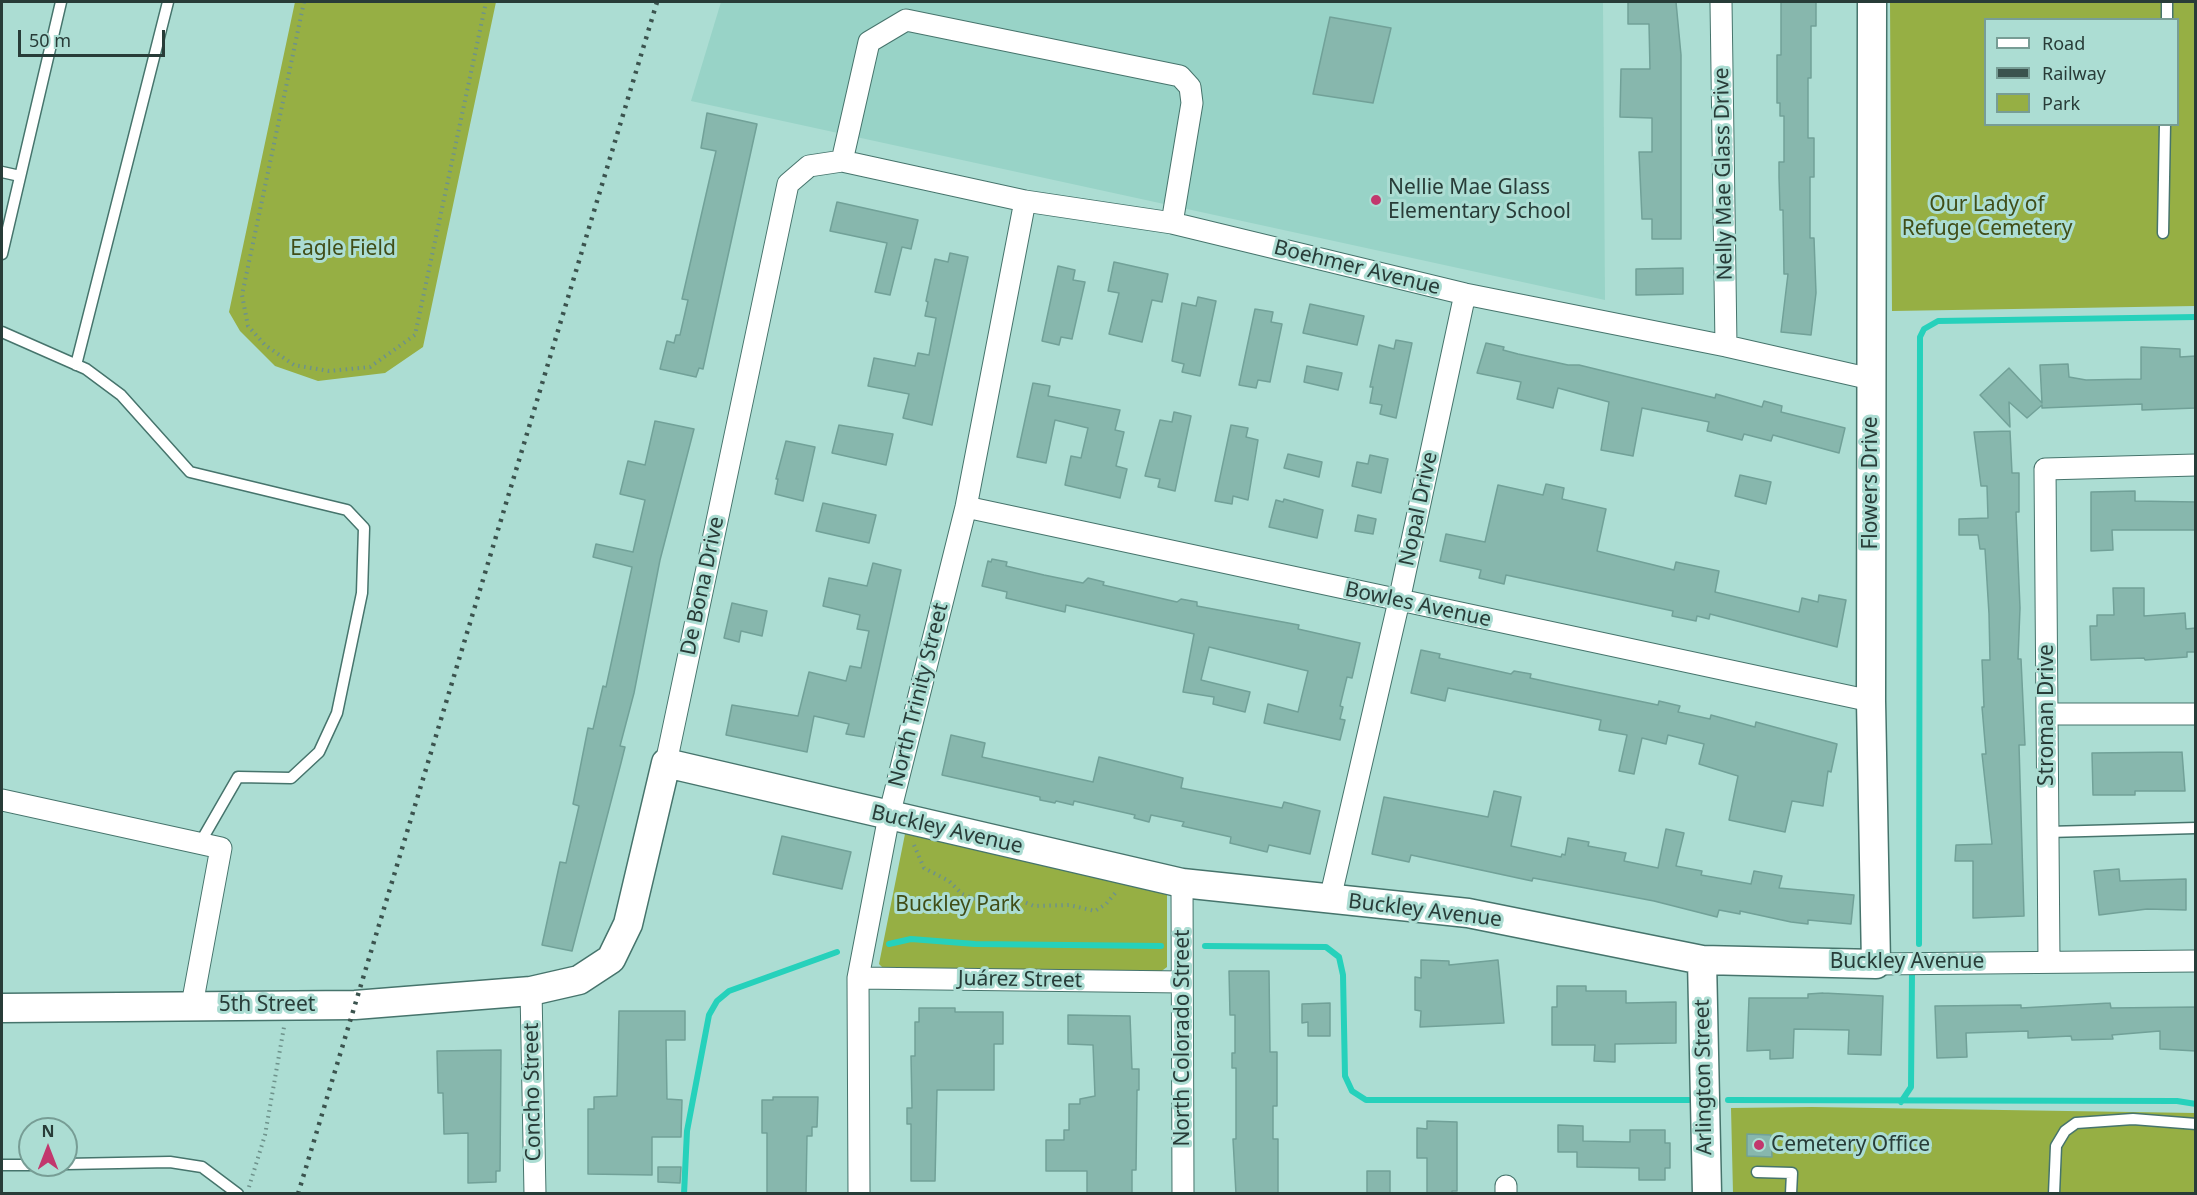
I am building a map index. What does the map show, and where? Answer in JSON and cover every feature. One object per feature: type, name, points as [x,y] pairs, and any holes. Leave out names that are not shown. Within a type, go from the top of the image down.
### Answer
[{"type":"street","name":"Nelly Mae Glass Drive","points":[[1721,2],[1726,346]]},
{"type":"street","name":"Flowers Drive","points":[[1872,2],[1871,701],[1876,964]]},
{"type":"street","points":[[842,161],[869,42],[906,20],[1180,76],[1190,87],[1192,103],[1172,223]]},
{"type":"street","name":"Boehmer Avenue","points":[[842,161],[1025,201],[1172,223],[1465,294],[1726,346],[1871,379]]},
{"type":"street","name":"De Bona Drive","points":[[531,991],[579,980],[611,959],[628,924],[666,763],[788,184],[810,166],[842,161]]},
{"type":"street","name":"North Trinity Street","points":[[859,1194],[858,978],[889,816],[966,507],[1025,201]]},
{"type":"street","name":"Nopal Drive","points":[[1330,899],[1399,601],[1465,294]]},
{"type":"street","name":"Stroman Drive","points":[[2049,961],[2045,469],[2196,465]]},
{"type":"street","name":"Bowles Avenue","points":[[966,507],[1871,701]]},
{"type":"street","points":[[2047,714],[2196,714]]},
{"type":"street","name":"Buckley Avenue","points":[[666,763],[1182,883],[1468,913],[1702,960],[1876,964],[2196,961]]},
{"type":"street","points":[[2,800],[221,848],[192,1005]]},
{"type":"street","name":"North Colorado Street","points":[[1182,883],[1183,1194]]},
{"type":"street","name":"Arlington Street","points":[[1702,960],[1707,1194]]},
{"type":"street","name":"Juárez Street","points":[[858,978],[1182,982]]},
{"type":"street","name":"5th Street","points":[[2,1008],[355,1005],[531,991]]},
{"type":"street","name":"Concho Street","points":[[531,991],[535,1194]]},
{"type":"lane","points":[[2,254],[61,2]]},
{"type":"lane","points":[[76,365],[168,2]]},
{"type":"lane","points":[[2167,2],[2167,18]]},
{"type":"lane","points":[[2163,233],[2165,126]]},
{"type":"lane","points":[[2,172],[20,176]]},
{"type":"lane","points":[[2,332],[86,369],[121,395],[190,472],[347,510],[364,528],[362,593],[337,713],[319,752],[291,778],[238,777],[200,843]]},
{"type":"lane","points":[[2048,832],[2196,828]]},
{"type":"lane","points":[[2054,1194],[2056,1146],[2065,1131],[2076,1123],[2133,1119],[2196,1124]]},
{"type":"lane","points":[[78,1164],[170,1162],[202,1167],[238,1194]]},
{"type":"lane","points":[[2,1165],[18,1165]]},
{"type":"lane","points":[[1757,1172],[1792,1173],[1791,1194]]},
{"type":"path","points":[[304,2],[242,295],[248,326],[266,345],[294,365],[329,371],[370,367],[415,335],[486,2]]},
{"type":"path","points":[[914,844],[924,868],[949,881],[962,894],[976,900],[1012,897],[1034,906],[1069,905],[1095,911],[1106,904],[1118,890]]},
{"type":"path","points":[[248,1194],[265,1135],[288,1006]]},
{"type":"shaded area","name":"Nellie Mae Glass Elementary School","points":[[721,2],[1603,2],[1605,300],[691,101]]},
{"type":"green space","name":"Eagle Field","points":[[295,2],[496,2],[423,347],[385,373],[318,381],[275,366],[240,331],[229,312]]},
{"type":"green space","name":"Our Lady of Refuge Cemetery","points":[[1890,2],[2195,2],[2195,306],[1892,311]]},
{"type":"green space","name":"Buckley Park","points":[[906,829],[1167,885],[1167,967],[1159,973],[883,968],[879,964]]},
{"type":"green space","points":[[1812,1107],[2195,1113],[2195,1193],[1733,1193],[1731,1108]]},
{"type":"building","points":[[1628,2],[1676,2],[1681,55],[1681,239],[1652,239],[1652,219],[1642,219],[1639,152],[1652,152],[1652,118],[1620,117],[1621,69],[1650,69],[1649,24],[1628,24]]},
{"type":"building","points":[[1781,2],[1816,2],[1816,26],[1811,26],[1811,78],[1808,78],[1808,138],[1814,138],[1814,177],[1810,177],[1810,238],[1814,238],[1816,293],[1811,335],[1781,332],[1788,274],[1784,274],[1783,210],[1780,210],[1779,177],[1779,162],[1784,162],[1784,116],[1780,116],[1780,103],[1777,103],[1777,55],[1781,55]]},
{"type":"building","points":[[1330,17],[1391,28],[1373,103],[1313,94]]},
{"type":"building","points":[[707,113],[757,124],[703,369],[699,368],[696,377],[660,369],[667,341],[674,343],[676,335],[680,335],[688,300],[682,299],[716,151],[701,148]]},
{"type":"building","points":[[837,202],[918,220],[911,249],[902,247],[890,295],[875,292],[887,243],[830,231]]},
{"type":"building","points":[[950,253],[968,257],[932,425],[903,418],[909,394],[868,386],[874,358],[915,366],[918,353],[929,355],[936,318],[925,316],[928,302],[926,301],[935,259],[948,262]]},
{"type":"building","points":[[1114,262],[1168,274],[1162,302],[1152,300],[1142,342],[1109,334],[1119,293],[1108,291]]},
{"type":"building","points":[[1058,266],[1075,270],[1073,280],[1085,282],[1072,339],[1061,337],[1059,345],[1042,341]]},
{"type":"building","points":[[1683,268],[1683,294],[1636,295],[1636,269]]},
{"type":"building","points":[[1198,297],[1216,301],[1200,376],[1182,372],[1184,364],[1172,361],[1182,303],[1196,306]]},
{"type":"building","points":[[1310,304],[1364,316],[1357,345],[1303,333]]},
{"type":"building","points":[[1255,309],[1273,312],[1271,322],[1282,324],[1270,382],[1258,380],[1256,388],[1239,385]]},
{"type":"building","points":[[1396,340],[1412,343],[1396,418],[1380,414],[1382,405],[1370,403],[1373,387],[1370,387],[1379,345],[1394,349]]},
{"type":"building","points":[[1486,343],[1504,347],[1503,350],[1518,354],[1568,365],[1579,365],[1715,398],[1716,394],[1762,407],[1764,401],[1782,406],[1781,412],[1845,428],[1839,453],[1773,435],[1771,441],[1744,434],[1742,440],[1707,431],[1709,422],[1642,408],[1633,456],[1601,450],[1609,402],[1558,388],[1553,408],[1517,399],[1521,382],[1477,373]]},
{"type":"building","points":[[2141,347],[2180,349],[2180,357],[2196,356],[2196,408],[2142,410],[2142,404],[2042,408],[2042,405],[2027,418],[2009,402],[2010,427],[1980,395],[2009,368],[2042,403],[2040,365],[2068,364],[2069,377],[2086,380],[2141,379]]},
{"type":"building","points":[[1307,366],[1342,373],[1338,390],[1304,382]]},
{"type":"building","points":[[1033,383],[1050,386],[1048,396],[1120,410],[1115,430],[1124,432],[1116,466],[1127,469],[1120,498],[1065,485],[1071,456],[1081,458],[1088,428],[1055,420],[1046,463],[1017,457]]},
{"type":"building","points":[[1174,412],[1191,416],[1175,491],[1158,487],[1160,479],[1145,476],[1160,420],[1172,422]]},
{"type":"building","points":[[655,421],[694,429],[660,560],[634,693],[620,746],[625,747],[572,951],[542,945],[560,862],[566,863],[579,806],[573,804],[588,728],[593,729],[603,686],[606,687],[632,567],[593,557],[596,544],[633,552],[645,500],[620,494],[628,461],[645,465]]},
{"type":"building","points":[[839,425],[893,434],[886,465],[832,453]]},
{"type":"building","points":[[1231,425],[1248,428],[1246,437],[1258,440],[1248,500],[1233,496],[1232,504],[1215,501]]},
{"type":"building","points":[[2010,431],[2012,473],[2019,473],[2019,512],[2016,512],[2020,608],[2018,659],[2021,659],[2025,745],[2019,745],[2024,916],[1973,918],[1973,861],[1955,861],[1956,845],[1992,844],[1982,754],[1986,754],[1982,707],[1984,707],[1982,660],[1990,660],[1989,614],[1985,549],[1980,549],[1978,535],[1959,535],[1959,519],[1988,518],[1987,486],[1981,486],[1974,432]]},
{"type":"building","points":[[786,441],[815,447],[803,501],[775,494],[778,479],[776,479]]},
{"type":"building","points":[[1288,454],[1322,462],[1319,477],[1284,468]]},
{"type":"building","points":[[1370,455],[1388,459],[1381,493],[1352,486],[1357,462],[1368,464]]},
{"type":"building","points":[[1740,475],[1771,482],[1766,504],[1735,496]]},
{"type":"building","points":[[1546,484],[1564,488],[1562,499],[1606,509],[1597,551],[1674,570],[1676,562],[1719,571],[1715,592],[1799,612],[1802,598],[1818,602],[1819,595],[1846,600],[1837,647],[1710,614],[1709,619],[1697,616],[1696,621],[1672,616],[1673,611],[1506,575],[1504,584],[1479,578],[1481,570],[1440,561],[1446,534],[1485,542],[1498,485],[1543,495]]},
{"type":"building","points":[[2135,491],[2135,501],[2196,502],[2196,530],[2112,530],[2113,550],[2091,551],[2091,492]]},
{"type":"building","points":[[1284,499],[1323,510],[1317,538],[1269,527],[1276,500],[1283,502]]},
{"type":"building","points":[[823,503],[876,515],[869,543],[816,531]]},
{"type":"building","points":[[1358,515],[1376,519],[1373,534],[1355,531]]},
{"type":"building","points":[[992,559],[1007,562],[1006,566],[1044,575],[1083,583],[1088,578],[1104,582],[1103,585],[1177,602],[1181,599],[1197,602],[1197,606],[1299,625],[1298,629],[1360,643],[1352,678],[1347,677],[1340,706],[1343,707],[1340,719],[1345,720],[1340,740],[1264,723],[1268,704],[1298,712],[1308,671],[1209,647],[1201,680],[1250,692],[1245,712],[1213,704],[1214,697],[1183,692],[1194,634],[1066,605],[1065,612],[1006,598],[1007,592],[982,586],[988,561],[991,562]]},
{"type":"building","points":[[873,563],[901,570],[864,737],[846,734],[849,724],[814,716],[807,752],[726,735],[732,705],[798,716],[809,672],[846,681],[850,666],[861,668],[869,631],[857,629],[860,615],[823,606],[829,578],[867,586]]},
{"type":"building","points":[[2113,588],[2144,588],[2144,616],[2185,613],[2186,629],[2196,628],[2196,652],[2187,652],[2187,657],[2091,660],[2090,626],[2097,626],[2097,615],[2114,615]]},
{"type":"building","points":[[732,603],[767,611],[762,636],[741,631],[739,642],[724,638]]},
{"type":"building","points":[[1421,650],[1440,654],[1439,658],[1511,674],[1514,671],[1531,674],[1530,678],[1658,705],[1659,701],[1680,706],[1678,712],[1710,719],[1711,715],[1755,727],[1756,722],[1837,744],[1831,772],[1828,771],[1823,806],[1792,801],[1785,832],[1729,820],[1738,776],[1699,764],[1704,744],[1668,735],[1666,744],[1642,738],[1634,774],[1619,771],[1627,735],[1599,730],[1601,720],[1448,688],[1445,701],[1411,693]]},
{"type":"building","points":[[951,735],[985,743],[982,757],[1093,782],[1099,757],[1183,778],[1181,788],[1282,808],[1284,802],[1320,811],[1310,854],[1269,845],[1267,852],[1230,843],[1231,837],[1182,826],[1184,822],[1151,815],[1149,822],[1134,818],[1135,815],[1074,801],[1073,805],[1056,801],[1055,803],[1040,800],[1040,797],[942,775]]},
{"type":"building","points":[[2182,752],[2185,791],[2135,791],[2135,795],[2093,795],[2092,753]]},
{"type":"building","points":[[1494,791],[1521,797],[1511,846],[1561,857],[1562,854],[1565,855],[1568,838],[1589,842],[1588,846],[1626,853],[1624,861],[1658,868],[1666,829],[1684,833],[1676,866],[1702,871],[1701,875],[1751,884],[1754,871],[1782,876],[1779,888],[1854,895],[1851,924],[1808,920],[1808,924],[1740,911],[1740,914],[1719,910],[1717,917],[1654,901],[1533,878],[1532,881],[1411,855],[1409,862],[1372,854],[1384,797],[1488,817]]},
{"type":"building","points":[[782,836],[851,852],[842,889],[773,874]]},
{"type":"building","points":[[2119,869],[2120,881],[2186,879],[2186,910],[2147,909],[2099,915],[2094,871]]},
{"type":"building","points":[[1421,960],[1449,961],[1449,965],[1498,960],[1504,1023],[1420,1027],[1421,1011],[1415,1010],[1415,977],[1421,978]]},
{"type":"building","points":[[1229,971],[1269,971],[1270,1052],[1277,1052],[1277,1106],[1273,1106],[1273,1139],[1278,1139],[1278,1194],[1236,1194],[1233,1139],[1236,1139],[1236,1068],[1232,1068],[1232,1053],[1235,1053],[1235,1015],[1230,1015]]},
{"type":"building","points":[[1557,986],[1586,986],[1586,991],[1626,991],[1626,1003],[1676,1002],[1676,1043],[1615,1044],[1615,1062],[1594,1061],[1595,1045],[1552,1045],[1552,1007],[1557,1007]]},
{"type":"building","points":[[1808,994],[1883,996],[1881,1055],[1848,1054],[1849,1030],[1794,1029],[1793,1058],[1770,1059],[1770,1050],[1747,1051],[1749,998],[1808,998]]},
{"type":"building","points":[[1330,1003],[1330,1036],[1308,1036],[1308,1022],[1302,1023],[1302,1004]]},
{"type":"building","points":[[2110,1003],[2111,1008],[2196,1007],[2196,1051],[2160,1049],[2160,1031],[2112,1035],[2113,1039],[2072,1040],[2071,1036],[2028,1038],[2028,1031],[1966,1033],[1967,1057],[1937,1058],[1935,1006],[2021,1005],[2021,1008]]},
{"type":"building","points":[[919,1008],[955,1008],[955,1012],[1003,1012],[1003,1044],[994,1044],[994,1090],[937,1090],[935,1181],[911,1181],[911,1124],[907,1124],[907,1108],[912,1108],[911,1056],[915,1056],[915,1022],[919,1022]]},
{"type":"building","points":[[619,1011],[685,1011],[685,1040],[666,1040],[667,1099],[682,1100],[681,1137],[652,1137],[652,1175],[588,1174],[588,1109],[594,1109],[594,1097],[617,1096]]},
{"type":"building","points":[[1068,1015],[1130,1016],[1132,1069],[1139,1069],[1136,1170],[1132,1170],[1132,1194],[1087,1194],[1087,1171],[1046,1171],[1046,1140],[1064,1140],[1064,1130],[1069,1130],[1069,1104],[1080,1104],[1080,1099],[1095,1096],[1093,1045],[1068,1044]]},
{"type":"building","points":[[501,1050],[500,1171],[496,1171],[496,1182],[468,1183],[468,1133],[444,1134],[443,1093],[438,1093],[437,1051]]},
{"type":"building","points":[[773,1097],[818,1097],[817,1127],[812,1127],[812,1136],[807,1136],[806,1194],[767,1194],[767,1133],[762,1133],[762,1100],[773,1100]]},
{"type":"building","points":[[1427,1121],[1457,1122],[1457,1191],[1452,1191],[1452,1194],[1427,1194],[1427,1158],[1417,1158],[1417,1128],[1427,1129]]},
{"type":"building","points":[[1558,1125],[1583,1126],[1583,1141],[1630,1142],[1630,1130],[1665,1130],[1665,1143],[1670,1143],[1670,1168],[1665,1168],[1665,1180],[1639,1180],[1639,1168],[1577,1167],[1577,1152],[1558,1152]]},
{"type":"building","name":"Cemetery Office","points":[[1747,1134],[1771,1135],[1772,1157],[1747,1156]]},
{"type":"building","points":[[658,1167],[681,1167],[680,1183],[658,1182]]},
{"type":"building","points":[[1367,1171],[1390,1171],[1390,1193],[1367,1193]]},
{"type":"waterway","points":[[1919,944],[1920,337],[1924,329],[1938,321],[2196,317]]},
{"type":"waterway","points":[[889,944],[911,939],[975,944],[1161,946]]},
{"type":"waterway","points":[[1205,946],[1326,947],[1339,957],[1343,975],[1345,1076],[1352,1091],[1366,1100],[1689,1100]]},
{"type":"waterway","points":[[684,1194],[687,1131],[709,1015],[717,1001],[729,991],[837,952]]},
{"type":"waterway","points":[[1901,1102],[1911,1087],[1912,973]]},
{"type":"waterway","points":[[1728,1100],[2177,1101],[2196,1104]]},
{"type":"railway","points":[[298,1194],[657,2]]},
{"type":"place","name":"Nellie Mae Glass Elementary School","points":[[1376,200]]},
{"type":"place","name":"Cemetery Office","points":[[1759,1145]]}]
